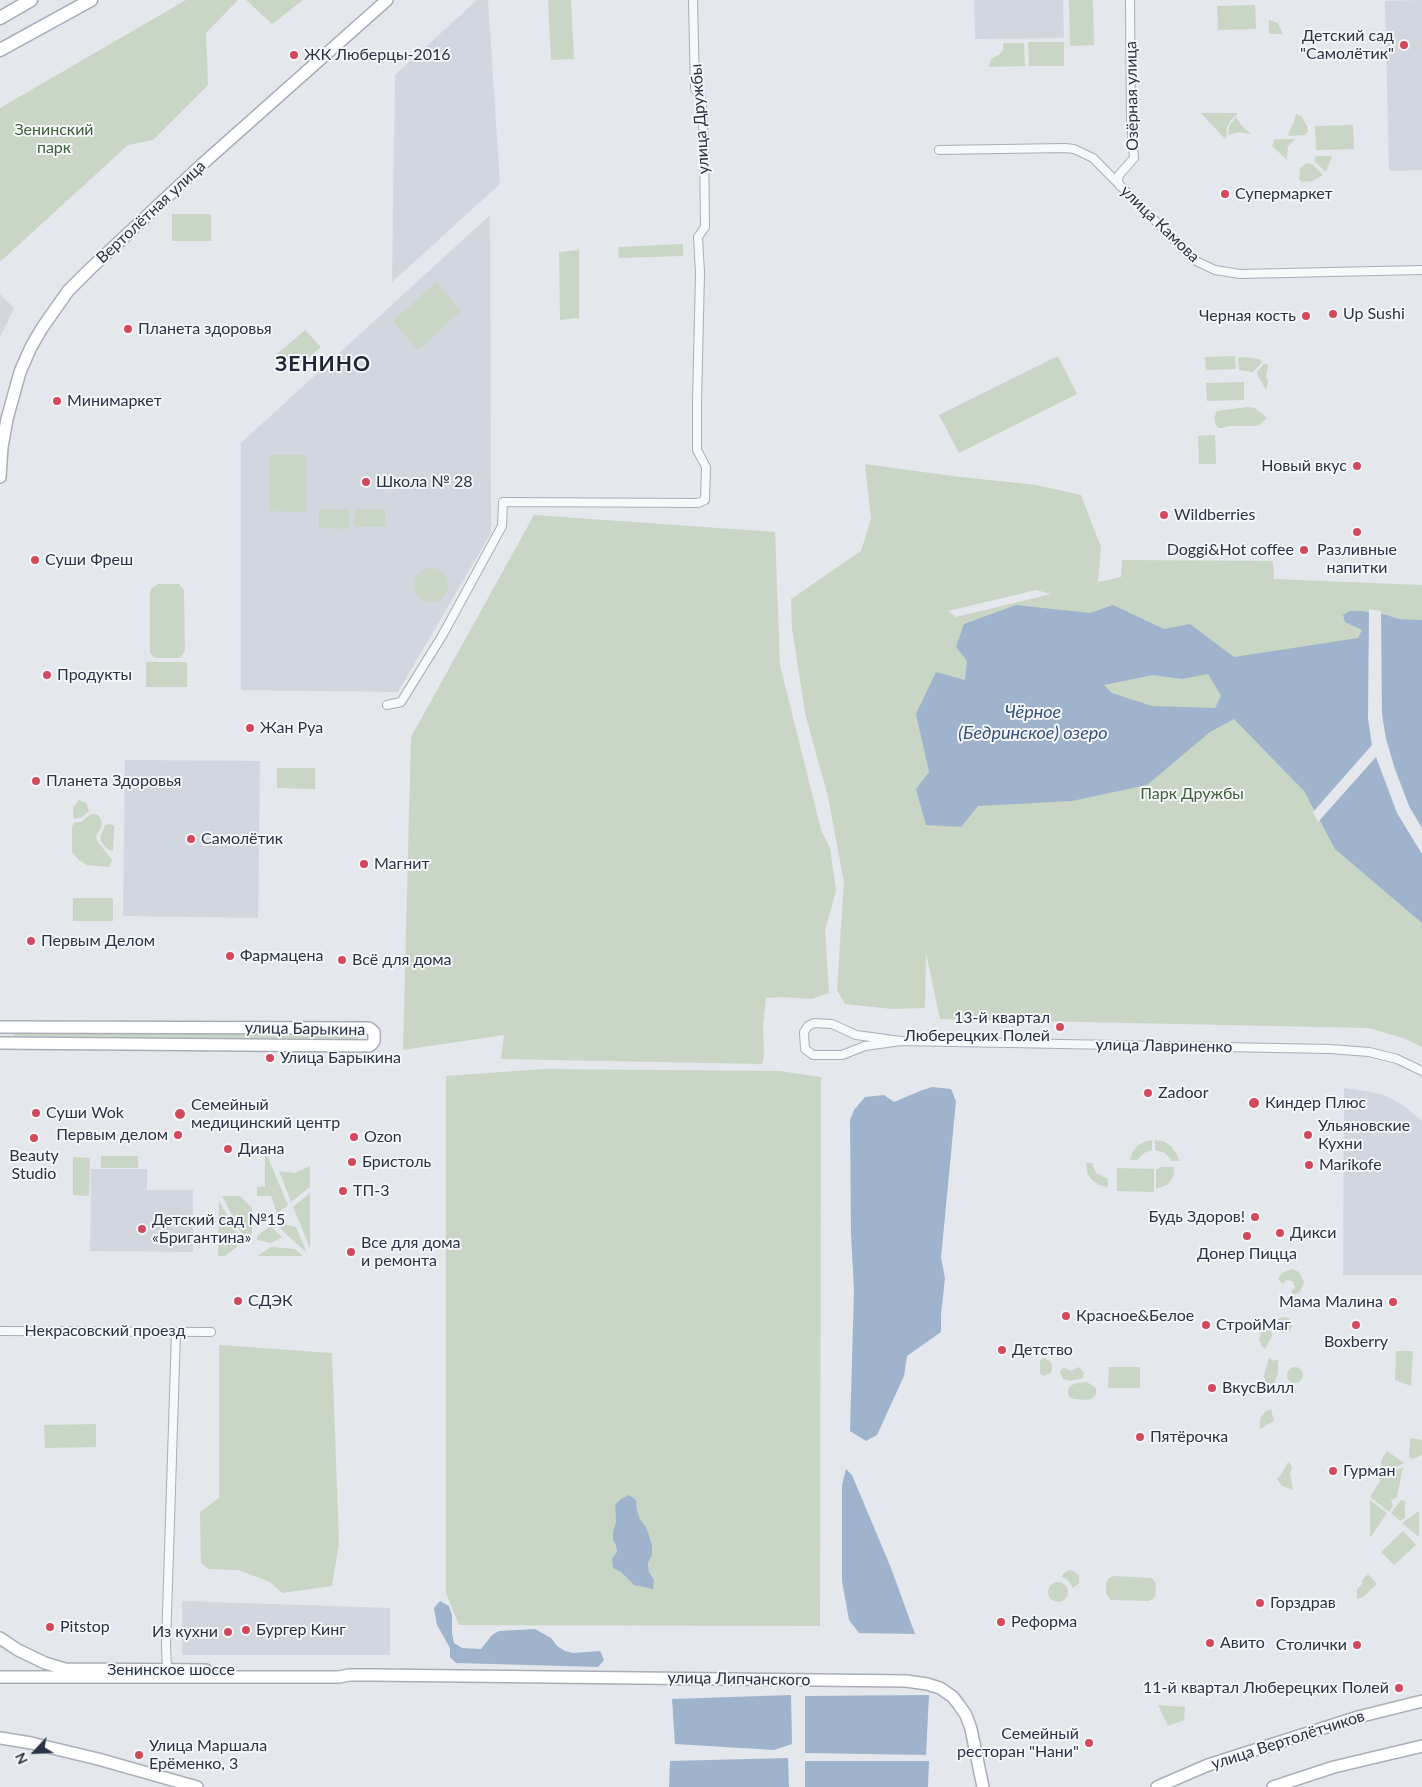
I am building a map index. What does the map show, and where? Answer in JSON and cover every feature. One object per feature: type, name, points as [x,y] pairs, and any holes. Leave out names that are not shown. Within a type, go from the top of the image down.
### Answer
[{"type":"main road","points":[[0,11],[23,0]]},
{"type":"main road","points":[[0,18],[31,0]]},
{"type":"main road","points":[[0,50],[91,0]]},
{"type":"main road","name":"Вертолётная улица","points":[[0,477],[2,447],[7,419],[20,372],[42,328],[68,291],[192,173],[387,0]]},
{"type":"main road","name":"улица Барыкина","points":[[0,1027],[369,1028],[374,1032],[374,1041],[369,1046],[0,1043]]},
{"type":"main road","name":"Зенинское шоссе","points":[[0,1638],[30,1656],[65,1669],[339,1671],[349,1675]]},
{"type":"main road","name":"Зенинское шоссе","points":[[0,1677],[425,1676]]},
{"type":"main road","name":"улица Липчанского","points":[[425,1676],[906,1681],[927,1684],[940,1688],[952,1697],[966,1715],[971,1729],[983,1787]]},
{"type":"main road","name":"улица Вертолётчиков","points":[[1157,1787],[1208,1765],[1358,1717],[1422,1701]]},
{"type":"main road","points":[[0,1738],[31,1742],[197,1787]]},
{"type":"main road","points":[[1273,1787],[1334,1767],[1422,1746]]},
{"type":"street","name":"улица Дружбы","points":[[387,706],[401,702],[442,636],[502,526],[503,502],[698,503],[705,500],[706,467],[697,450],[700,273],[698,237],[705,227],[704,158],[701,97],[695,89],[693,0]]},
{"type":"street","name":"Озёрная улица","points":[[1120,187],[1119,175],[1134,158],[1131,122],[1130,0]]},
{"type":"street","name":"улица Камова","points":[[939,150],[1074,149],[1093,158],[1194,260],[1214,270],[1240,274],[1422,270]]},
{"type":"street","points":[[811,1024],[832,1024],[856,1035],[901,1041],[862,1046],[842,1055],[813,1055],[804,1049],[804,1032],[811,1024]]},
{"type":"street","name":"улица Лавриненко","points":[[901,1041],[1330,1049],[1369,1052],[1397,1059],[1422,1071]]},
{"type":"street","name":"Некрасовский проезд","points":[[0,1331],[211,1332]]},
{"type":"street","points":[[167,1669],[166,1645],[176,1332]]},
{"type":"shaded area","points":[[477,0],[488,0],[500,184],[392,282],[395,75]]},
{"type":"shaded area","points":[[974,0],[1063,0],[1064,38],[975,39]]},
{"type":"shaded area","name":"Детский сад \"Самолётик\"","points":[[1422,0],[1422,170],[1389,171],[1385,1]]},
{"type":"shaded area","name":"Школа № 28","points":[[490,215],[491,533],[398,692],[241,690],[241,443]]},
{"type":"shaded area","points":[[0,294],[14,308],[0,337]]},
{"type":"shaded area","name":"Самолётик","points":[[125,760],[260,761],[258,918],[123,916]]},
{"type":"shaded area","points":[[1344,1088],[1384,1095],[1403,1105],[1422,1121],[1422,1275],[1343,1275]]},
{"type":"shaded area","name":"Детский сад №15 «Бригантина»","points":[[91,1169],[147,1169],[147,1190],[193,1190],[193,1252],[90,1251]]},
{"type":"shaded area","points":[[182,1601],[390,1608],[390,1655],[182,1655]]},
{"type":"green space","name":"Зенинский парк","points":[[186,0],[238,0],[206,33],[208,85],[153,140],[128,145],[0,262],[0,108]]},
{"type":"green space","points":[[246,0],[303,0],[272,24]]},
{"type":"green space","points":[[548,0],[571,0],[574,59],[551,60]]},
{"type":"green space","points":[[1069,0],[1093,0],[1094,45],[1070,46]]},
{"type":"green space","points":[[1255,5],[1256,29],[1218,30],[1217,6]]},
{"type":"green space","points":[[1269,20],[1278,23],[1283,34],[1269,34]]},
{"type":"green space","points":[[1028,42],[1064,42],[1064,66],[1029,66]]},
{"type":"green space","points":[[1003,43],[1024,43],[1025,66],[989,67],[991,59],[1003,50]]},
{"type":"green space","points":[[1201,113],[1238,113],[1227,127],[1226,140]]},
{"type":"green space","points":[[1296,114],[1301,116],[1307,126],[1308,131],[1305,135],[1288,135]]},
{"type":"green space","points":[[1236,117],[1251,134],[1239,132],[1228,135],[1229,126]]},
{"type":"green space","points":[[1353,125],[1354,149],[1316,150],[1315,126]]},
{"type":"green space","points":[[1275,139],[1295,139],[1288,146],[1287,160],[1272,146]]},
{"type":"green space","points":[[1316,156],[1332,156],[1326,172],[1314,161]]},
{"type":"green space","points":[[1307,163],[1312,164],[1323,175],[1313,181],[1302,182],[1299,179],[1300,168]]},
{"type":"green space","points":[[172,214],[211,214],[211,241],[172,241]]},
{"type":"green space","points":[[683,244],[683,256],[619,258],[618,247]]},
{"type":"green space","points":[[579,250],[579,318],[560,320],[559,252]]},
{"type":"green space","points":[[436,282],[461,311],[418,350],[393,321]]},
{"type":"green space","points":[[305,330],[321,347],[293,372],[277,354]]},
{"type":"green space","points":[[1058,356],[1077,394],[959,453],[939,415]]},
{"type":"green space","points":[[1235,356],[1236,369],[1206,370],[1205,357]]},
{"type":"green space","points":[[1238,358],[1259,359],[1262,362],[1253,372],[1239,370]]},
{"type":"green space","points":[[1264,364],[1268,366],[1266,390],[1257,374]]},
{"type":"green space","points":[[1244,382],[1244,400],[1207,401],[1206,383]]},
{"type":"green space","points":[[1247,407],[1255,408],[1267,418],[1259,425],[1218,428],[1214,418],[1217,411]]},
{"type":"green space","points":[[1215,435],[1216,464],[1199,464],[1198,436]]},
{"type":"green space","points":[[270,455],[306,455],[306,512],[270,511]]},
{"type":"green space","name":"Парк Дружбы","points":[[865,464],[1036,485],[1081,495],[1101,547],[1098,582],[1121,577],[1122,560],[1273,561],[1274,579],[1422,585],[1422,1047],[1406,1039],[1369,1028],[940,1019],[926,953],[925,1008],[892,1009],[845,1004],[837,990],[844,882],[828,797],[805,713],[792,628],[791,599],[861,551],[871,519]],"holes":[[[1036,590],[1051,594],[956,617],[948,611]]]},
{"type":"green space","points":[[319,509],[349,509],[349,529],[319,528]]},
{"type":"green space","points":[[355,509],[385,509],[385,527],[354,527]]},
{"type":"green space","points":[[534,515],[775,532],[780,665],[821,830],[830,848],[836,891],[825,930],[829,993],[812,999],[766,998],[763,1025],[764,1056],[762,1064],[501,1059],[504,1035],[403,1050],[411,737]]},
{"type":"green space","points":[[431,568],[438,569],[443,573],[447,578],[447,592],[443,597],[438,601],[431,602],[424,601],[419,597],[415,592],[414,585],[415,578],[419,573],[424,569]]},
{"type":"green space","points":[[158,584],[179,584],[184,590],[185,650],[179,658],[158,658],[150,653],[150,593],[151,589]]},
{"type":"green space","points":[[146,662],[187,662],[187,687],[146,687]]},
{"type":"green space","points":[[277,768],[315,768],[315,789],[277,788]]},
{"type":"green space","points":[[79,800],[86,803],[89,811],[82,817],[74,819],[73,807]]},
{"type":"green space","points":[[93,814],[98,815],[101,820],[102,825],[96,837],[112,860],[109,867],[87,865],[72,852],[72,826],[75,822],[82,822]]},
{"type":"green space","points":[[110,824],[114,826],[112,851],[107,849],[100,837],[105,825]]},
{"type":"green space","points":[[73,898],[113,898],[113,921],[73,921]]},
{"type":"green space","points":[[15,1032],[358,1033],[358,1039],[14,1036]]},
{"type":"green space","points":[[544,1069],[780,1071],[821,1077],[820,1626],[459,1625],[446,1593],[446,1076]],"holes":[[[636,1500],[640,1519],[646,1527],[652,1555],[648,1563],[649,1572],[654,1580],[634,1585],[621,1572],[613,1568],[612,1559],[617,1551],[613,1539],[613,1531],[616,1522],[615,1505]]]},
{"type":"green space","points":[[1152,1140],[1152,1150],[1144,1153],[1137,1160],[1130,1160],[1137,1146]]},
{"type":"green space","points":[[1155,1140],[1165,1142],[1172,1147],[1179,1161],[1172,1161],[1165,1153],[1155,1150]]},
{"type":"green space","points":[[265,1151],[288,1205],[277,1214],[271,1196],[257,1196],[257,1187],[265,1186]]},
{"type":"green space","points":[[101,1156],[138,1156],[138,1168],[101,1168]]},
{"type":"green space","points":[[73,1157],[90,1158],[89,1196],[73,1195]]},
{"type":"green space","points":[[1086,1163],[1092,1163],[1096,1173],[1108,1179],[1108,1187],[1099,1185],[1092,1180],[1087,1173]]},
{"type":"green space","points":[[310,1166],[310,1187],[291,1202],[279,1171],[295,1173]]},
{"type":"green space","points":[[1160,1167],[1174,1167],[1174,1173],[1167,1185],[1156,1189],[1156,1170]]},
{"type":"green space","points":[[1117,1168],[1154,1169],[1154,1192],[1117,1191]]},
{"type":"green space","points":[[310,1193],[310,1248],[293,1207]]},
{"type":"green space","points":[[222,1196],[240,1196],[252,1208],[252,1234],[245,1240]]},
{"type":"green space","points":[[219,1201],[242,1243],[225,1256],[218,1256]]},
{"type":"green space","points":[[279,1218],[287,1225],[296,1227],[307,1253],[274,1223]]},
{"type":"green space","points":[[270,1226],[282,1237],[271,1243],[257,1240],[257,1236]]},
{"type":"green space","points":[[271,1247],[295,1249],[303,1256],[257,1256]]},
{"type":"green space","points":[[1292,1269],[1299,1272],[1304,1282],[1300,1292],[1294,1295],[1291,1291],[1295,1288],[1293,1281],[1286,1280],[1283,1284],[1278,1279],[1282,1273]]},
{"type":"green space","points":[[1281,1317],[1287,1317],[1292,1322],[1290,1331],[1281,1333],[1276,1328],[1276,1322]]},
{"type":"green space","points":[[1271,1329],[1272,1336],[1265,1349],[1259,1339],[1261,1333]]},
{"type":"green space","points":[[219,1345],[332,1353],[339,1543],[332,1586],[282,1593],[270,1582],[238,1570],[209,1569],[201,1563],[200,1512],[219,1498]]},
{"type":"green space","points":[[1396,1351],[1413,1351],[1411,1386],[1395,1380]]},
{"type":"green space","points":[[1269,1357],[1273,1361],[1278,1359],[1278,1373],[1271,1393],[1266,1385],[1264,1376]]},
{"type":"green space","points":[[1043,1358],[1050,1361],[1052,1365],[1051,1373],[1043,1376],[1040,1373],[1040,1361]]},
{"type":"green space","points":[[1079,1367],[1084,1373],[1083,1378],[1070,1381],[1063,1379],[1060,1372],[1062,1369],[1065,1368],[1071,1371]]},
{"type":"green space","points":[[1109,1367],[1140,1367],[1140,1388],[1108,1388]]},
{"type":"green space","points":[[1292,1367],[1298,1367],[1303,1372],[1301,1381],[1292,1383],[1287,1378],[1287,1372]]},
{"type":"green space","points":[[1087,1382],[1096,1388],[1096,1394],[1093,1398],[1088,1400],[1069,1397],[1068,1390],[1070,1386],[1076,1383]]},
{"type":"green space","points":[[1271,1409],[1274,1421],[1260,1429],[1260,1418]]},
{"type":"green space","points":[[96,1424],[96,1447],[45,1448],[44,1425]]},
{"type":"green space","points":[[1410,1438],[1422,1440],[1422,1455],[1413,1459],[1409,1457]]},
{"type":"green space","points":[[1387,1451],[1404,1463],[1378,1476],[1382,1459]]},
{"type":"green space","points":[[1288,1462],[1292,1466],[1290,1474],[1293,1490],[1282,1486],[1277,1479]]},
{"type":"green space","points":[[1403,1467],[1397,1497],[1391,1500],[1393,1506],[1389,1512],[1370,1497],[1380,1481],[1379,1479]]},
{"type":"green space","points":[[1370,1500],[1387,1513],[1370,1538]]},
{"type":"green space","points":[[1401,1500],[1405,1501],[1405,1518],[1400,1521],[1391,1513]]},
{"type":"green space","points":[[1419,1511],[1419,1537],[1402,1523]]},
{"type":"green space","points":[[1403,1531],[1416,1545],[1394,1565],[1381,1552]]},
{"type":"green space","points":[[1070,1570],[1079,1576],[1079,1583],[1073,1588],[1068,1580],[1062,1577],[1063,1574]]},
{"type":"green space","points":[[1368,1574],[1377,1584],[1362,1598],[1357,1598],[1357,1589],[1363,1583],[1361,1581]]},
{"type":"green space","points":[[1114,1576],[1152,1578],[1156,1584],[1155,1597],[1149,1601],[1111,1600],[1106,1594],[1106,1583],[1109,1578]]},
{"type":"green space","points":[[1058,1582],[1065,1585],[1068,1592],[1065,1599],[1058,1602],[1051,1599],[1048,1592],[1051,1585]]},
{"type":"green space","points":[[1158,1705],[1185,1707],[1184,1720],[1168,1726]]},
{"type":"water","name":"Чёрное (Бедринское) озеро","points":[[1016,605],[1090,613],[1113,605],[1164,629],[1190,624],[1234,657],[1358,638],[1362,630],[1345,622],[1343,615],[1350,611],[1387,615],[1398,619],[1422,620],[1422,923],[1335,849],[1304,791],[1234,719],[1210,732],[1147,785],[1072,801],[978,806],[961,827],[926,825],[916,789],[929,772],[916,714],[936,672],[965,680],[967,661],[956,647],[964,624]],"holes":[[[1208,674],[1221,696],[1215,708],[1152,706],[1112,693],[1104,685],[1153,675],[1182,679]]]},
{"type":"water","points":[[932,1087],[951,1089],[956,1101],[941,1258],[945,1278],[941,1332],[907,1356],[904,1376],[877,1435],[866,1441],[850,1431],[854,1290],[851,1234],[850,1120],[854,1110],[865,1097],[884,1095],[894,1102]]},
{"type":"water","points":[[846,1469],[852,1475],[891,1568],[915,1634],[859,1633],[849,1620],[842,1581],[842,1485]]},
{"type":"water","points":[[629,1495],[636,1500],[640,1519],[646,1527],[652,1545],[652,1555],[648,1563],[649,1572],[654,1580],[653,1589],[634,1585],[621,1572],[613,1568],[612,1559],[617,1551],[613,1540],[616,1522],[615,1505]]},
{"type":"water","points":[[440,1601],[449,1606],[452,1615],[454,1643],[462,1648],[481,1649],[492,1635],[499,1631],[535,1629],[551,1638],[557,1646],[565,1651],[573,1653],[600,1651],[604,1660],[598,1667],[456,1663],[450,1657],[450,1648],[437,1625],[434,1608]]},
{"type":"water","points":[[791,1695],[792,1744],[774,1750],[675,1744],[672,1699]]},
{"type":"water","points":[[929,1695],[926,1755],[805,1753],[805,1696]]},
{"type":"water","points":[[788,1758],[789,1787],[669,1787],[670,1761]]},
{"type":"water","points":[[805,1761],[929,1761],[928,1787],[805,1787]]},
{"type":"pier","points":[[1369,609],[1381,611],[1382,715],[1386,739],[1409,806],[1422,828],[1422,854],[1397,813],[1376,757],[1318,822],[1313,812],[1372,745],[1368,719]]},
{"type":"place","name":"Детский сад \"Самолётик\"","points":[[1404,45]]},
{"type":"place","name":"ЖК Люберцы-2016","points":[[294,55]]},
{"type":"place","name":"Супермаркет","points":[[1225,194]]},
{"type":"place","name":"Up Sushi","points":[[1333,314]]},
{"type":"place","name":"Черная кость","points":[[1306,316]]},
{"type":"place","name":"Планета здоровья","points":[[128,329]]},
{"type":"place","name":"Минимаркет","points":[[57,401]]},
{"type":"place","name":"Новый вкус","points":[[1357,466]]},
{"type":"place","name":"Школа № 28","points":[[366,482]]},
{"type":"place","name":"Wildberries","points":[[1164,515]]},
{"type":"place","name":"Разливные напитки","points":[[1357,532]]},
{"type":"place","name":"Doggi&Hot coffee","points":[[1304,550]]},
{"type":"place","name":"Суши Фреш","points":[[35,560]]},
{"type":"place","name":"Продукты","points":[[47,675]]},
{"type":"place","name":"Жан Руа","points":[[250,728]]},
{"type":"place","name":"Планета Здоровья","points":[[36,781]]},
{"type":"place","name":"Самолётик","points":[[191,839]]},
{"type":"place","name":"Магнит","points":[[364,864]]},
{"type":"place","name":"Первым Делом","points":[[31,941]]},
{"type":"place","name":"Фармацена","points":[[230,956]]},
{"type":"place","name":"Всё для дома","points":[[342,960]]},
{"type":"place","name":"13-й квартал Люберецких Полей","points":[[1060,1027]]},
{"type":"place","name":"Улица Барыкина","points":[[270,1058]]},
{"type":"place","name":"Zadoor","points":[[1148,1093]]},
{"type":"place","name":"Киндер Плюс","points":[[1254,1103]]},
{"type":"place","name":"Суши Wok","points":[[36,1113]]},
{"type":"place","name":"Семейный медицинский центр","points":[[180,1114]]},
{"type":"place","name":"Первым делом","points":[[178,1135]]},
{"type":"place","name":"Ульяновские Кухни","points":[[1308,1135]]},
{"type":"place","name":"Ozon","points":[[354,1137]]},
{"type":"place","name":"Beauty Studio","points":[[34,1138]]},
{"type":"place","name":"Диана","points":[[228,1149]]},
{"type":"place","name":"Бристоль","points":[[352,1162]]},
{"type":"place","name":"Marikofe","points":[[1309,1165]]},
{"type":"place","name":"ТП-3","points":[[343,1191]]},
{"type":"place","name":"Будь Здоров!","points":[[1255,1217]]},
{"type":"place","name":"Детский сад №15 «Бригантина»","points":[[142,1229]]},
{"type":"place","name":"Дикси","points":[[1280,1233]]},
{"type":"place","name":"Донер Пицца","points":[[1247,1236]]},
{"type":"place","name":"Все для дома и ремонта","points":[[351,1252]]},
{"type":"place","name":"СДЭК","points":[[238,1301]]},
{"type":"place","name":"Мама Малина","points":[[1393,1302]]},
{"type":"place","name":"Красное&Белое","points":[[1066,1316]]},
{"type":"place","name":"СтройМаг","points":[[1206,1325]]},
{"type":"place","name":"Boxberry","points":[[1356,1325]]},
{"type":"place","name":"Детство","points":[[1002,1350]]},
{"type":"place","name":"ВкусВилл","points":[[1212,1388]]},
{"type":"place","name":"Пятёрочка","points":[[1140,1437]]},
{"type":"place","name":"Гурман","points":[[1333,1471]]},
{"type":"place","name":"Горздрав","points":[[1260,1603]]},
{"type":"place","name":"Реформа","points":[[1001,1622]]},
{"type":"place","name":"Pitstop","points":[[50,1627]]},
{"type":"place","name":"Бургер Кинг","points":[[246,1630]]},
{"type":"place","name":"Из кухни","points":[[228,1632]]},
{"type":"place","name":"Авито","points":[[1210,1643]]},
{"type":"place","name":"Столички","points":[[1357,1645]]},
{"type":"place","name":"11-й квартал Люберецких Полей","points":[[1399,1688]]},
{"type":"place","name":"Семейный ресторан \"Нани\"","points":[[1089,1743]]},
{"type":"place","name":"Улица Маршала Ерёменко, 3","points":[[139,1755]]},
{"type":"district","name":"ЗЕНИНО","points":[[323,364]]}]
